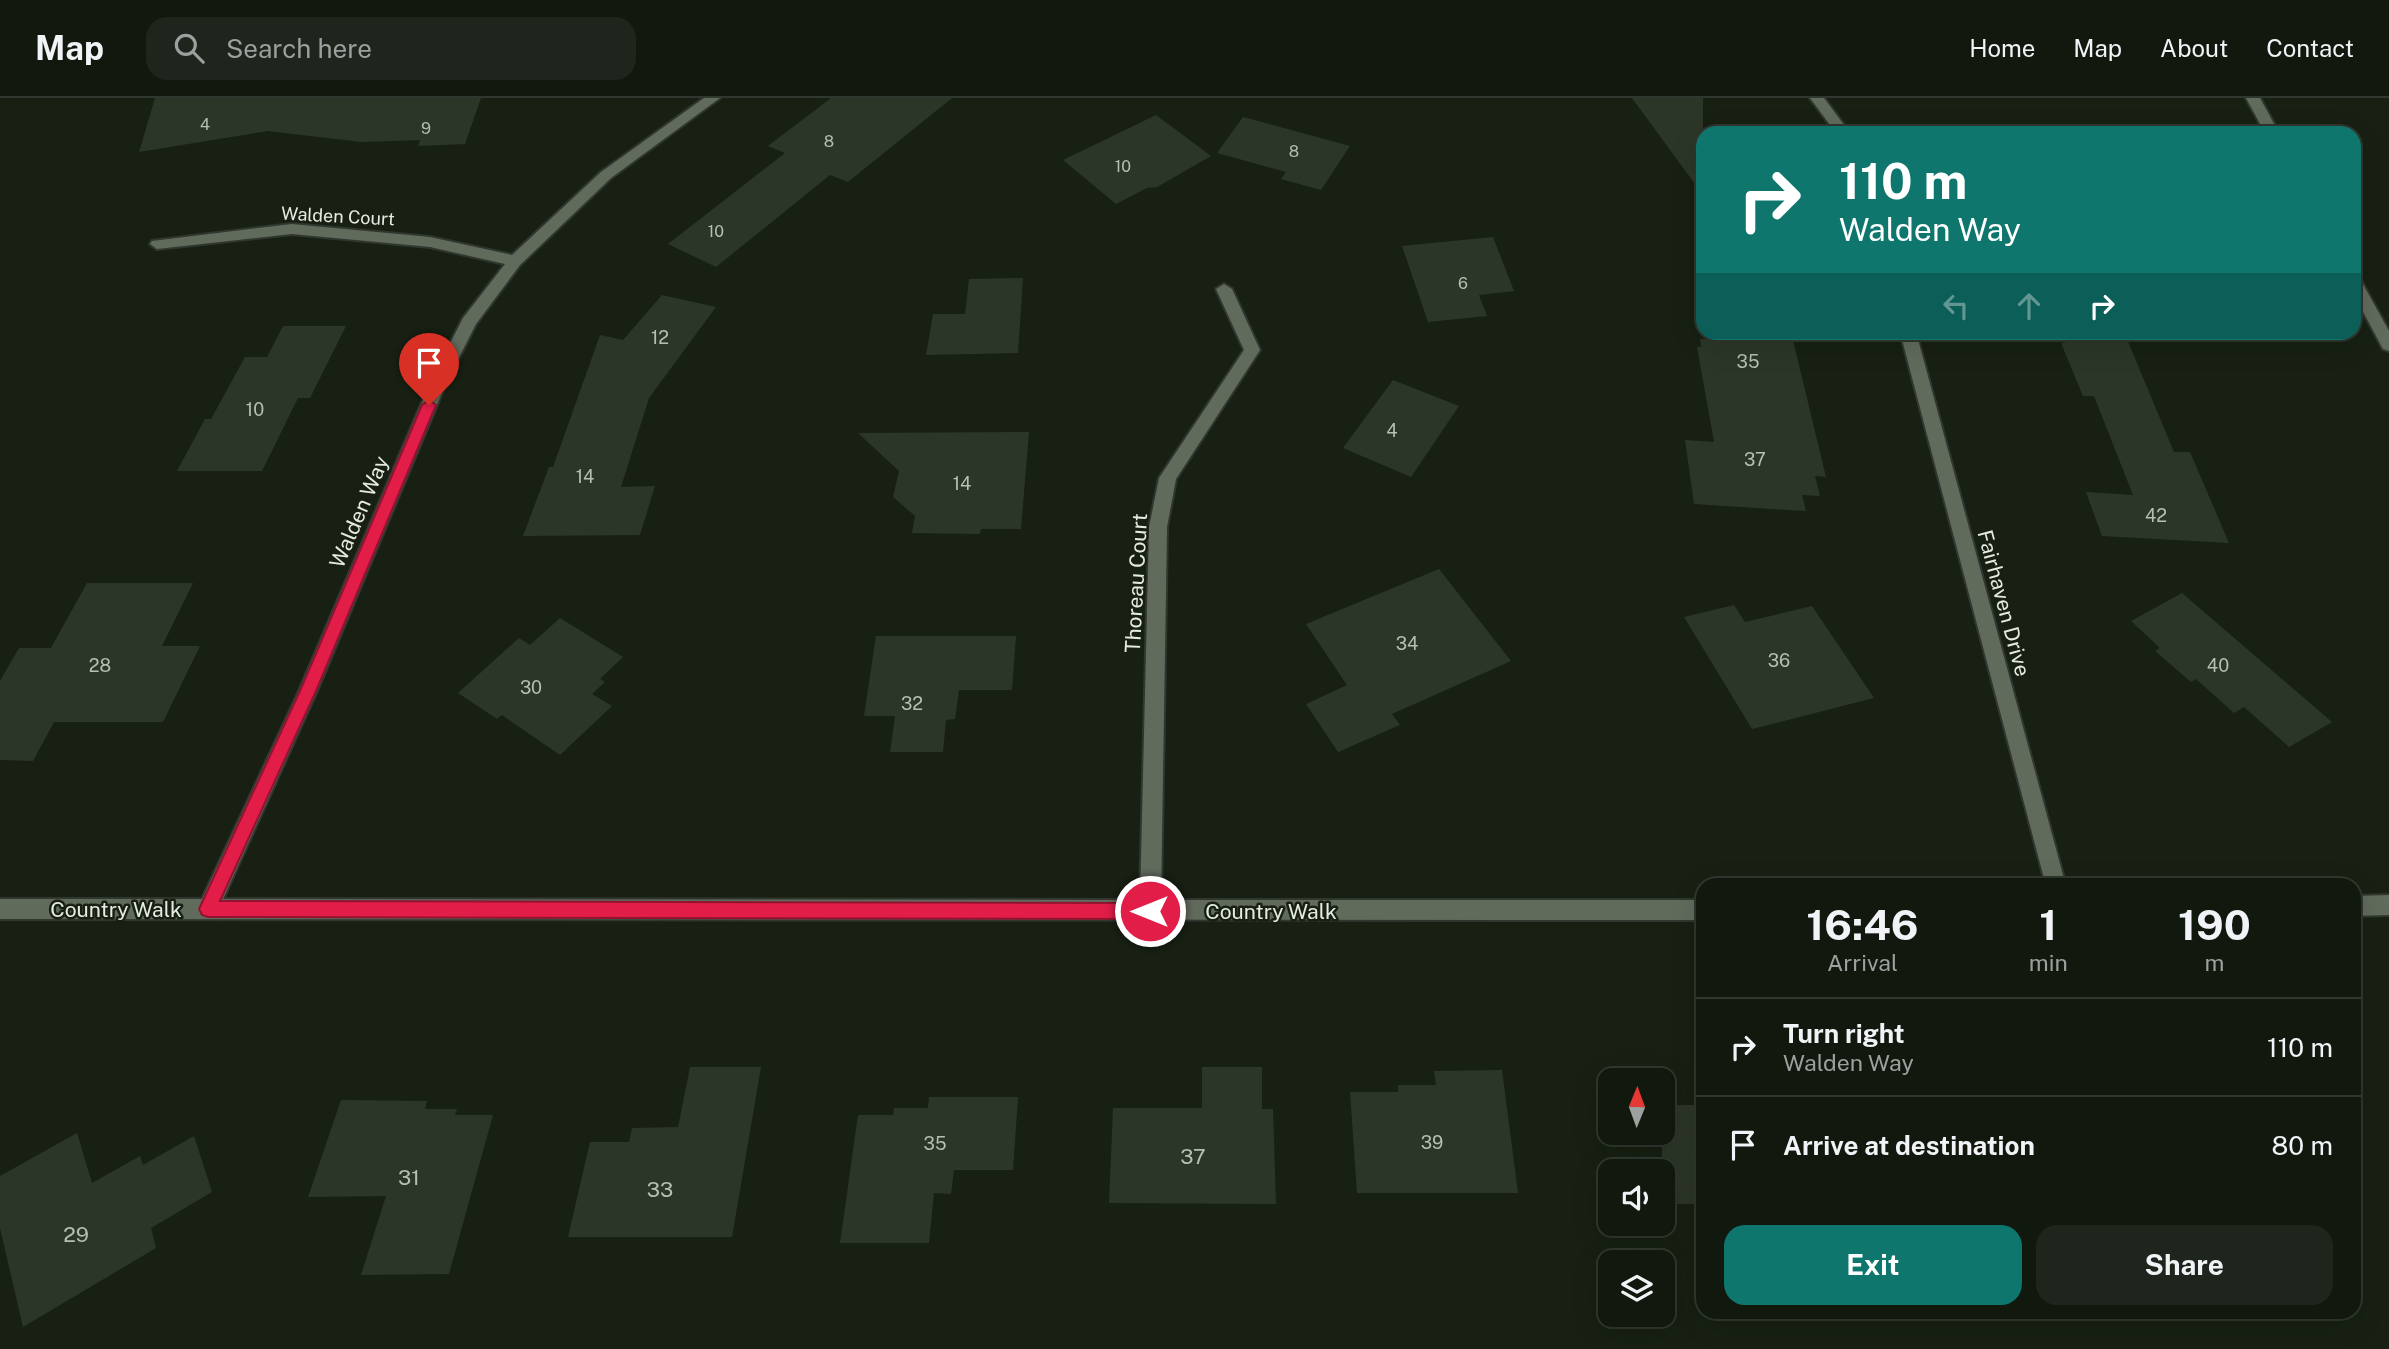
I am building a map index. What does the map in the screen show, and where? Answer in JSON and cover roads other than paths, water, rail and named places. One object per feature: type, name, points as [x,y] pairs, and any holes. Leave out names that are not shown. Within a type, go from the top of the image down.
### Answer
[{"type":"street","name":"Walden Way","points":[[208,909],[308,691],[439,381],[469,322],[515,261],[606,174],[713,98]]},
{"type":"street","points":[[1817,98],[1838,126]]},
{"type":"street","points":[[2253,98],[2268,126]]},
{"type":"street","name":"Walden Court","points":[[157,244],[292,229],[430,242],[515,261]]},
{"type":"street","name":"Thoreau Court","points":[[1150,911],[1158,527],[1168,478],[1252,350],[1224,289]]},
{"type":"street","points":[[2361,294],[2389,345]]},
{"type":"street","name":"Fairhaven Drive","points":[[1910,340],[2054,878]]},
{"type":"street","points":[[2361,905],[2389,905]]},
{"type":"street","name":"Country Walk","points":[[0,909],[1696,910]]}]
